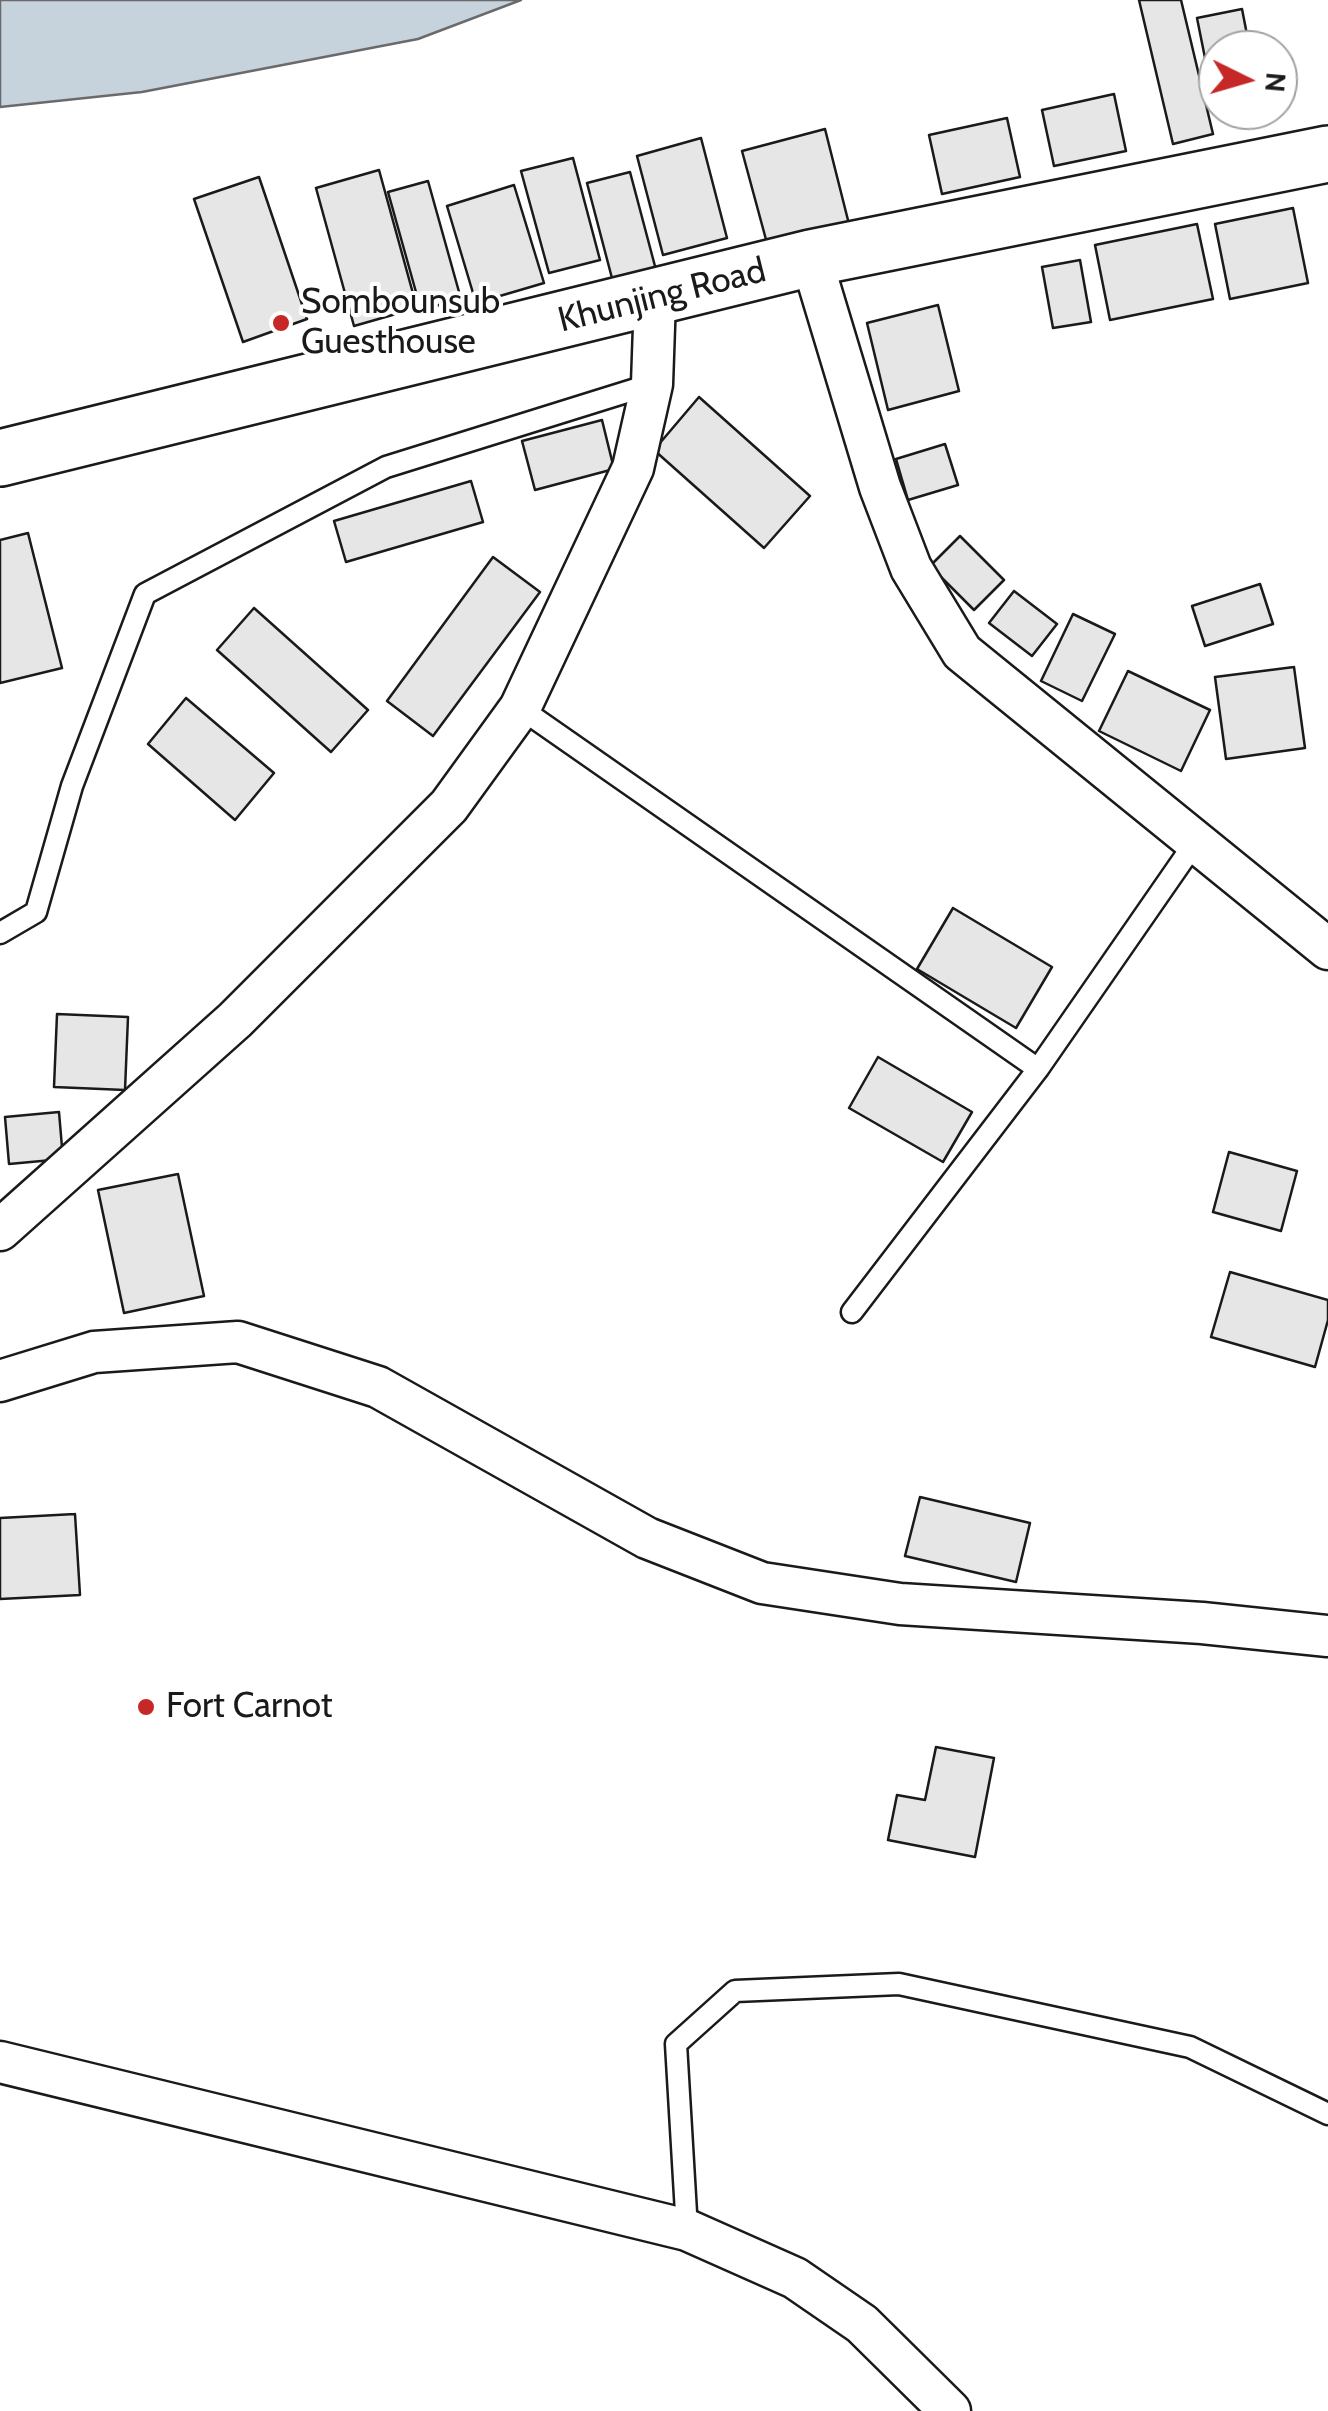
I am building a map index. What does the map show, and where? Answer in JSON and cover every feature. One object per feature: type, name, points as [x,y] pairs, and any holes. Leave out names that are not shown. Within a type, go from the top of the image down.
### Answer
[{"type":"main road","name":"Khunjing Road","points":[[0,458],[811,258],[1328,154]]},
{"type":"street","points":[[811,258],[892,519],[911,568],[962,652],[1328,949]]},
{"type":"street","points":[[0,1230],[235,1020],[436,820],[520,708],[633,468],[652,384],[655,298]]},
{"type":"street","points":[[0,1381],[94,1352],[238,1342],[378,1387],[647,1538],[762,1583],[900,1604],[1202,1623],[1328,1636]]},
{"type":"street","points":[[0,2062],[688,2230],[795,2278],[862,2324],[950,2411]]},
{"type":"lane","points":[[0,933],[36,912],[72,786],[145,594],[386,466],[652,384]]},
{"type":"lane","points":[[520,708],[1038,1069]]},
{"type":"lane","points":[[852,1312],[1038,1069],[1196,842]]},
{"type":"lane","points":[[688,2230],[676,2044],[735,1990],[899,1984],[1190,2048],[1328,2114]]},
{"type":"shaded area","points":[[0,0],[521,0],[418,39],[142,92],[0,107]]},
{"type":"building","points":[[1139,0],[1181,0],[1198,71],[1198,130],[1212,130],[1213,134],[1173,144]]},
{"type":"building","points":[[1242,9],[1246,30],[1199,30],[1197,18]]},
{"type":"building","points":[[1114,94],[1126,151],[1054,166],[1042,110]]},
{"type":"building","points":[[1007,118],[1020,177],[942,194],[929,135]]},
{"type":"building","points":[[825,129],[852,236],[771,258],[742,151]]},
{"type":"building","points":[[701,138],[727,238],[663,255],[637,156]]},
{"type":"building","points":[[573,158],[600,260],[549,273],[521,171]]},
{"type":"building","points":[[379,170],[417,308],[354,326],[316,188]]},
{"type":"building","points":[[630,172],[656,270],[613,282],[587,183]]},
{"type":"building","points":[[259,177],[307,319],[243,342],[194,199]]},
{"type":"building","points":[[428,181],[461,299],[421,310],[388,192]]},
{"type":"building","points":[[514,185],[544,283],[476,303],[447,206]]},
{"type":"building","points":[[1293,208],[1308,283],[1230,299],[1215,224]]},
{"type":"building","points":[[1197,224],[1213,299],[1110,320],[1095,245]]},
{"type":"building","points":[[1080,260],[1091,322],[1053,328],[1042,267]]},
{"type":"building","points":[[938,305],[959,391],[888,410],[867,323]]},
{"type":"building","points":[[699,397],[810,496],[764,548],[654,450]]},
{"type":"building","points":[[602,420],[614,469],[535,490],[522,441]]},
{"type":"building","points":[[945,444],[958,485],[908,500],[896,459]]},
{"type":"building","points":[[471,481],[483,522],[346,562],[334,521]]},
{"type":"building","points":[[28,533],[62,668],[0,683],[0,540]]},
{"type":"building","points":[[960,536],[1004,580],[974,610],[930,566]]},
{"type":"building","points":[[493,557],[540,592],[433,736],[387,701]]},
{"type":"building","points":[[1260,584],[1273,624],[1205,646],[1192,606]]},
{"type":"building","points":[[1014,591],[1057,624],[1032,656],[989,623]]},
{"type":"building","points":[[254,608],[368,710],[331,752],[217,650]]},
{"type":"building","points":[[1073,614],[1115,634],[1082,701],[1041,681]]},
{"type":"building","points":[[1294,667],[1305,748],[1226,759],[1215,677]]},
{"type":"building","points":[[1128,671],[1210,710],[1181,771],[1099,731]]},
{"type":"building","points":[[186,698],[274,773],[235,820],[148,744]]},
{"type":"building","points":[[953,908],[1052,967],[1016,1028],[917,969]]},
{"type":"building","points":[[57,1014],[128,1017],[125,1090],[54,1087]]},
{"type":"building","points":[[878,1057],[972,1112],[943,1162],[849,1108]]},
{"type":"building","points":[[59,1112],[63,1159],[9,1164],[5,1117]]},
{"type":"building","points":[[1229,1152],[1297,1171],[1281,1231],[1213,1212]]},
{"type":"building","points":[[178,1174],[204,1296],[124,1313],[98,1190]]},
{"type":"building","points":[[1230,1272],[1328,1300],[1328,1320],[1315,1367],[1211,1337]]},
{"type":"building","points":[[920,1497],[1030,1523],[1016,1582],[905,1556]]},
{"type":"building","points":[[75,1514],[80,1595],[0,1599],[0,1518]]},
{"type":"building","points":[[936,1747],[994,1758],[975,1857],[888,1840],[897,1795],[925,1800]]},
{"type":"place","name":"Sombounsub Guesthouse","points":[[281,323]]},
{"type":"place","name":"Fort Carnot","points":[[146,1707]]}]
